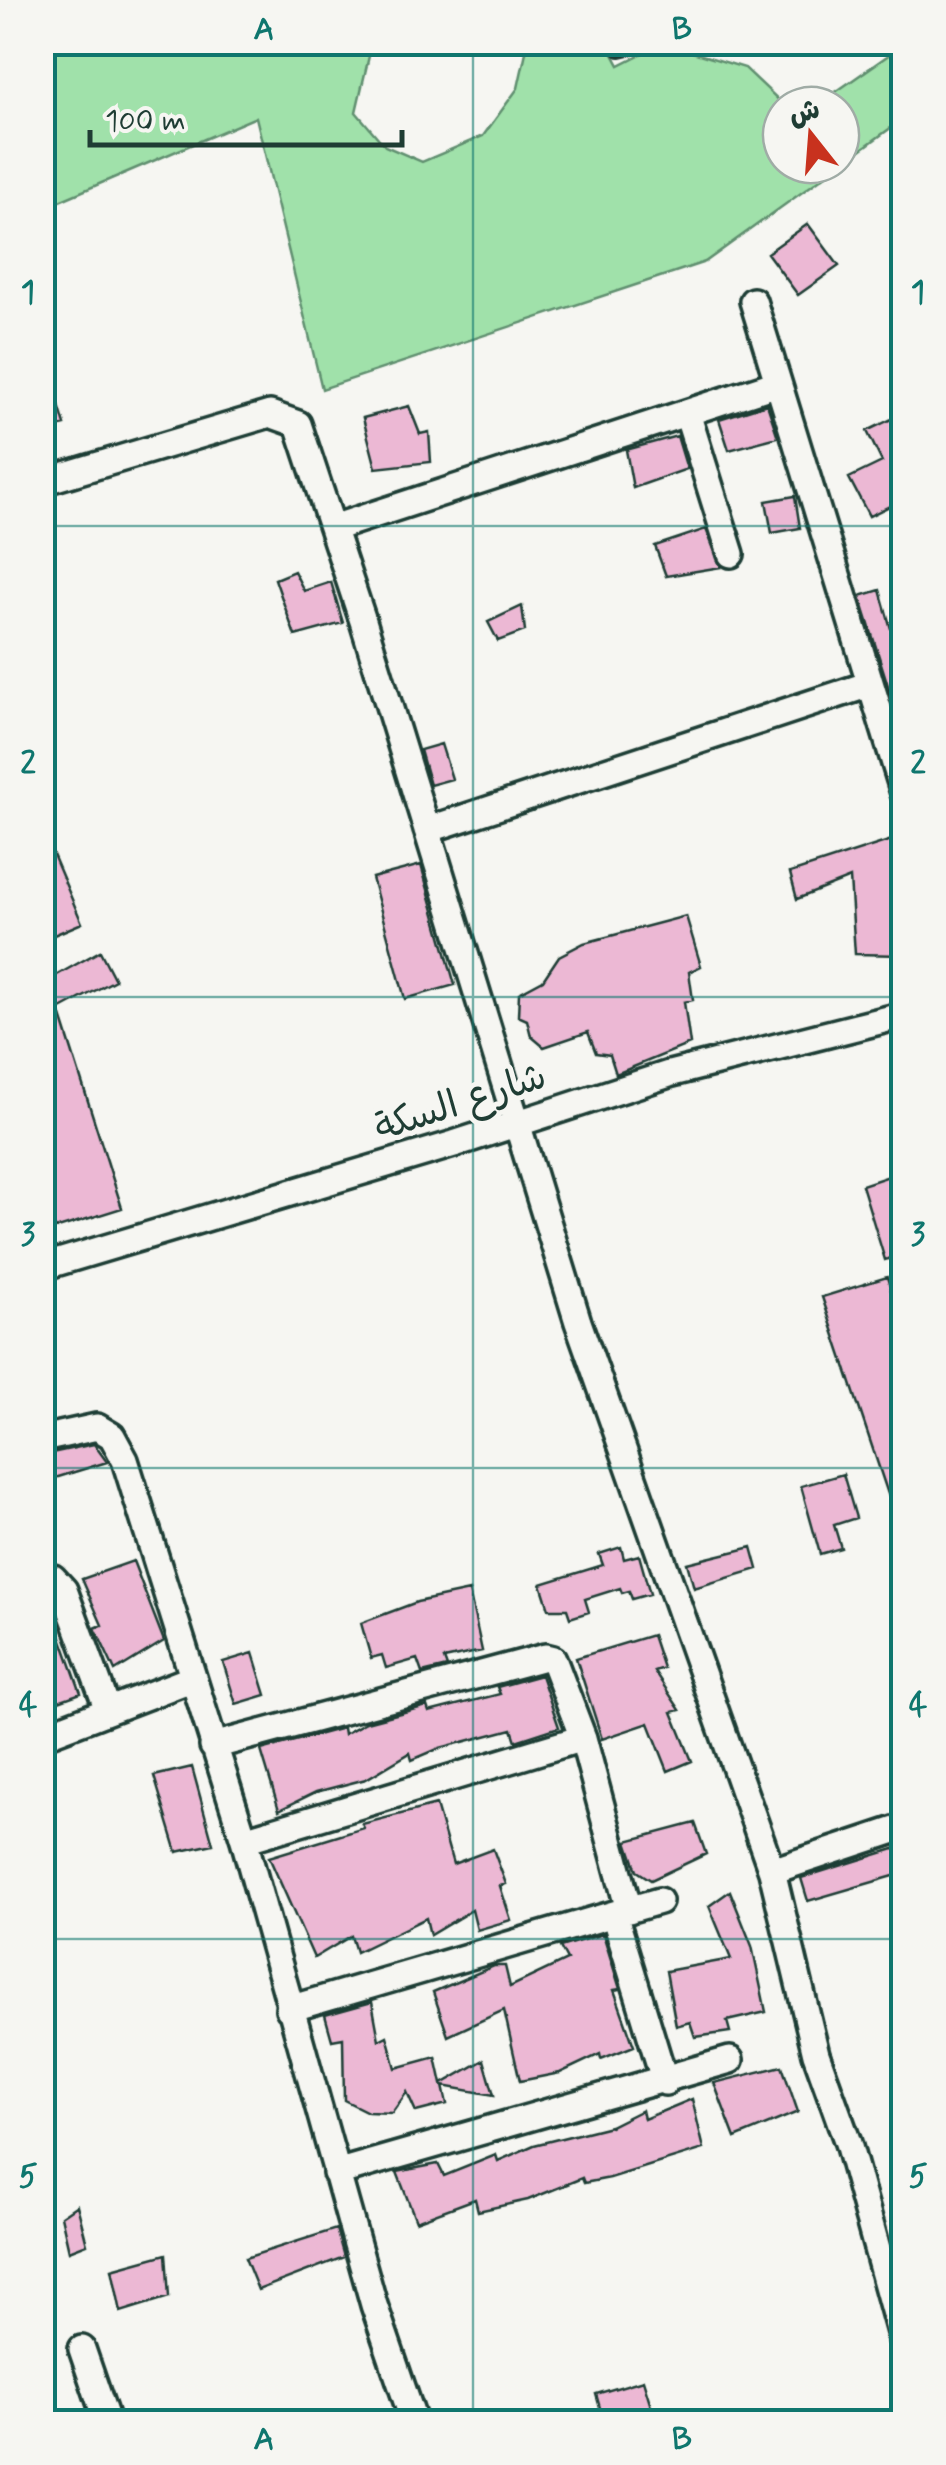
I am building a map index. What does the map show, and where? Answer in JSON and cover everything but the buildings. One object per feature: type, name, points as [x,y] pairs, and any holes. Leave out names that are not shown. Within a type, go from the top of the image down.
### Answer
[{"type":"street","points":[[753,301],[904,793]]},
{"type":"street","points":[[332,528],[778,384]]},
{"type":"street","points":[[688,412],[731,554]]},
{"type":"street","points":[[42,482],[270,414],[282,415],[298,424],[630,1478],[772,1871],[816,2054],[838,2110],[904,2347]]},
{"type":"street","points":[[426,830],[870,684]]},
{"type":"street","name":"شارع السكة","points":[[42,1267],[669,1074],[904,1015]]},
{"type":"street","points":[[42,1439],[97,1427],[112,1436],[125,1460],[244,1840],[336,2173],[414,2422]]},
{"type":"street","points":[[42,1578],[53,1578],[64,1590],[108,1710]]},
{"type":"street","points":[[213,1746],[545,1657],[559,1665],[583,1738],[621,1912],[665,2082]]},
{"type":"street","points":[[42,1736],[191,1679]]},
{"type":"street","points":[[244,1840],[583,1738]]},
{"type":"street","points":[[772,1871],[904,1827]]},
{"type":"street","points":[[290,2010],[659,1901]]},
{"type":"street","points":[[336,2173],[665,2082],[730,2060]]},
{"type":"street","points":[[82,2350],[107,2422]]},
{"type":"lane","points":[[618,42],[620,48],[646,42]]},
{"type":"green space","points":[[43,42],[372,43],[356,112],[385,146],[422,162],[483,136],[518,88],[528,43],[607,43],[619,65],[663,43],[745,68],[763,85],[761,185],[812,185],[705,262],[322,389],[256,117],[43,208]]},
{"type":"green space","points":[[903,45],[903,119],[861,149],[861,85],[846,85]]}]
